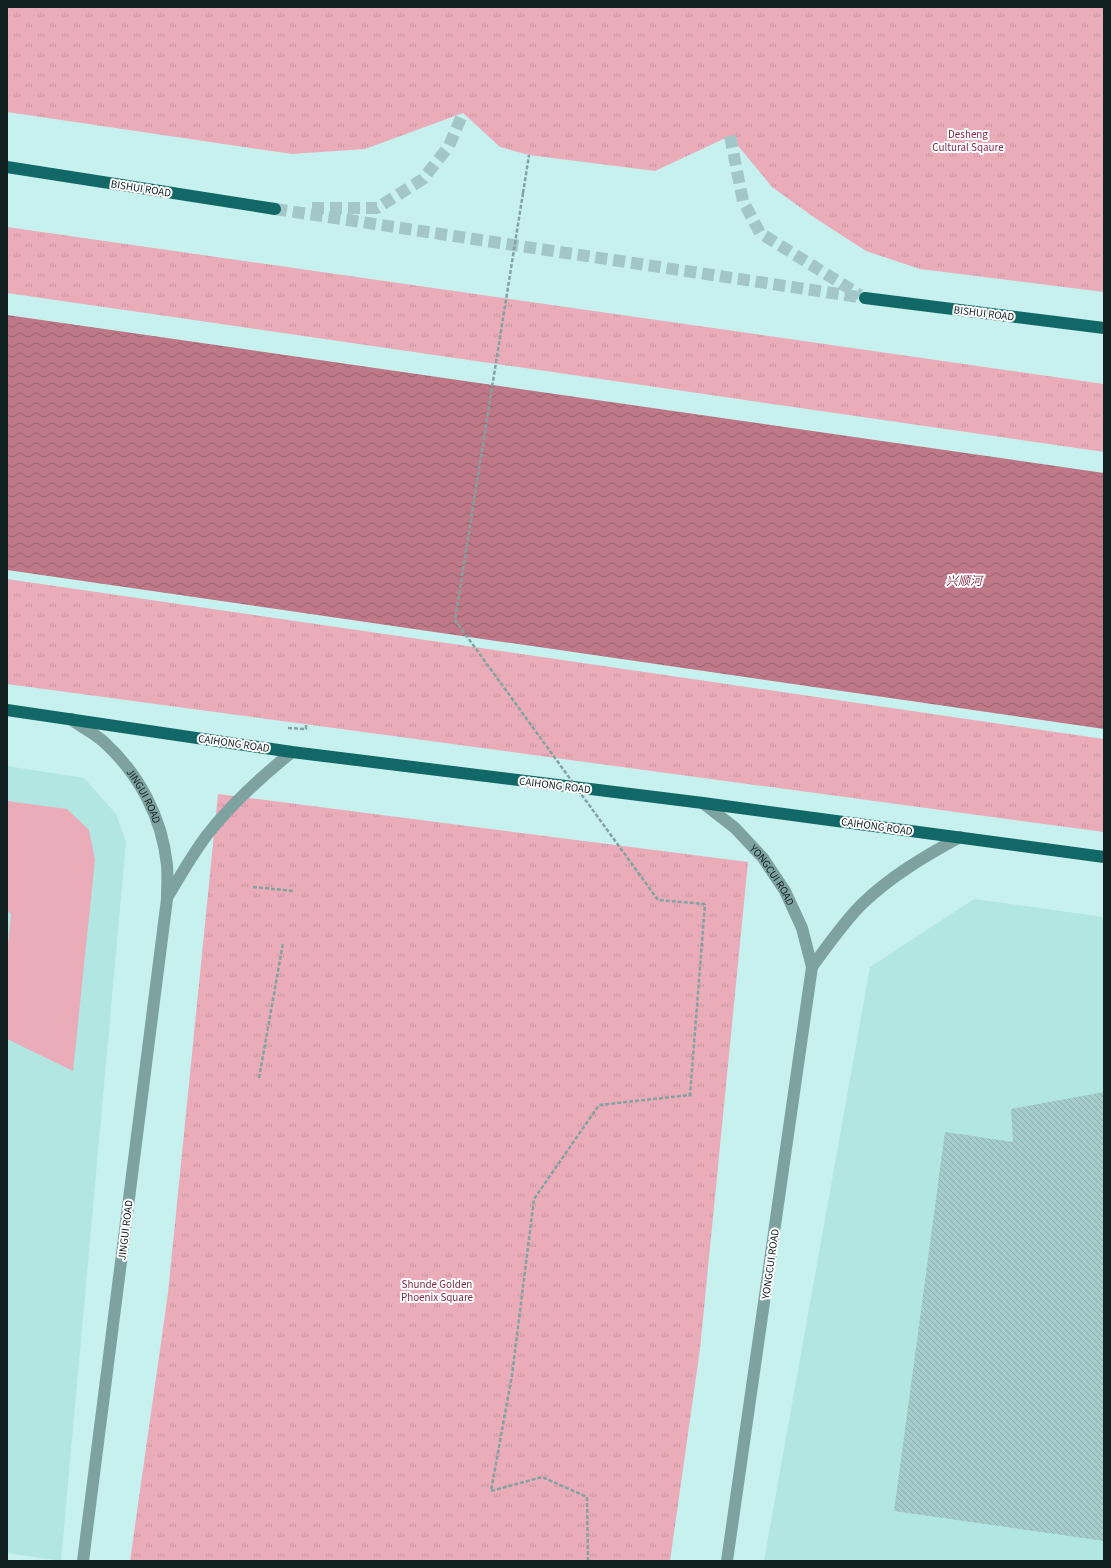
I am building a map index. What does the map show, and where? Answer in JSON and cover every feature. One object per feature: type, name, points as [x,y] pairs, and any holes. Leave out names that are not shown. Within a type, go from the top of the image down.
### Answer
[{"type":"main road","name":"BISHUI ROAD","points":[[7,167],[275,209]]},
{"type":"main road","name":"BISHUI ROAD","points":[[865,298],[1104,328]]},
{"type":"main road","name":"CAIHONG ROAD","points":[[7,710],[292,752],[703,803],[1104,857]]},
{"type":"street","name":"JINGUI ROAD","points":[[71,719],[103,741],[130,769],[150,802],[162,832],[167,866],[167,899],[83,1561]]},
{"type":"street","name":"JINGUI ROAD","points":[[167,899],[185,867],[206,836],[229,808],[259,778],[292,752]]},
{"type":"street","name":"YONGCUI ROAD","points":[[703,803],[735,828],[763,858],[778,880],[785,891],[802,928],[812,967],[727,1561]]},
{"type":"street","name":"YONGCUI ROAD","points":[[812,967],[836,934],[868,899],[892,878],[918,860],[960,837]]},
{"type":"path","points":[[529,155],[455,620],[658,900],[705,904],[690,1095],[599,1105],[534,1199],[512,1375],[491,1491],[542,1477],[587,1497],[588,1561]]},
{"type":"path","points":[[283,727],[306,729],[306,724]]},
{"type":"path","points":[[253,887],[294,891]]},
{"type":"path","points":[[259,1078],[283,943]]},
{"type":"shaded area","points":[[7,766],[84,778],[116,814],[126,842],[61,1561],[7,1553]]},
{"type":"shaded area","points":[[974,899],[1104,917],[1104,1561],[764,1561],[870,967]]},
{"type":"green space","name":"Desheng Cultural Sqaure","points":[[7,7],[1104,7],[1104,292],[920,269],[866,251],[815,218],[772,187],[730,136],[655,171],[529,155],[500,147],[463,113],[365,149],[292,154],[7,112]]},
{"type":"green space","points":[[7,227],[1104,384],[1104,452],[7,293]]},
{"type":"green space","points":[[7,579],[1104,739],[1104,832],[7,684]]},
{"type":"green space","name":"Shunde Golden Phoenix Square","points":[[218,794],[748,862],[700,1349],[670,1561],[130,1561],[168,1293]]},
{"type":"green space","points":[[7,801],[67,809],[89,830],[95,860],[73,1071],[7,1039],[7,955],[11,914],[7,910]]},
{"type":"water","name":"兴顺河","points":[[7,315],[1104,473],[1104,729],[7,570]]},
{"type":"building","points":[[1104,1092],[1104,1541],[894,1511],[945,1132],[1013,1142],[1011,1109]]},
{"type":"tunnel","points":[[312,208],[377,208],[423,179],[449,146],[463,113]]},
{"type":"tunnel","points":[[730,136],[743,201],[760,233],[860,295]]},
{"type":"tunnel","points":[[275,209],[865,298]]}]
